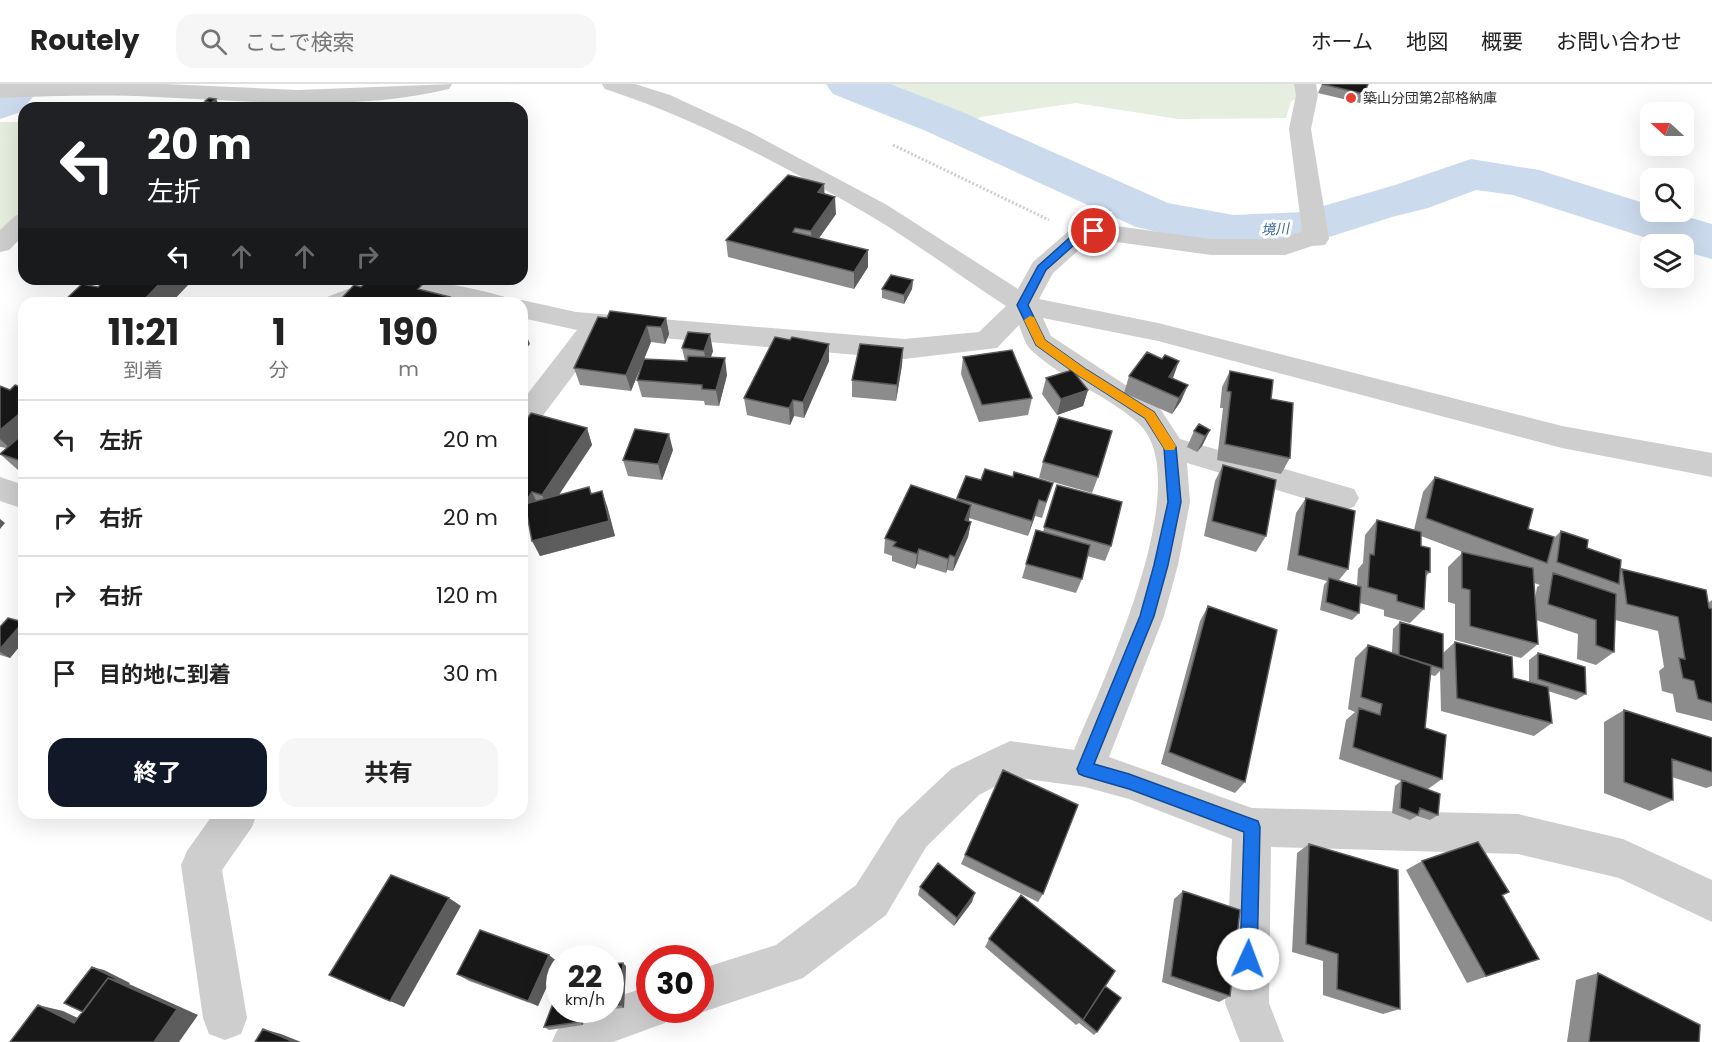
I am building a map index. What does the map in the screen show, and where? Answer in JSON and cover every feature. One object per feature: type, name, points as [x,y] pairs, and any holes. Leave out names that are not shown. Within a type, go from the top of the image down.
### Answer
[{"type":"street","points":[[0,91],[153,90],[199,100],[371,94],[441,84]]},
{"type":"street","points":[[613,84],[662,100],[784,160],[878,210],[1023,305],[1158,332],[1562,437],[1712,465]]},
{"type":"street","points":[[528,310],[576,321],[904,349],[987,341],[1023,305],[1042,268],[1080,235],[1094,231],[1211,247],[1285,247],[1311,237],[1316,239],[1300,129],[1307,95],[1305,84]]},
{"type":"street","points":[[0,244],[18,227]]},
{"type":"street","points":[[352,297],[383,285]]},
{"type":"street","points":[[393,285],[470,297]]},
{"type":"street","points":[[1023,305],[1040,342],[1083,373],[1149,415],[1170,447],[1174,502],[1161,565],[1147,616],[1084,769]]},
{"type":"street","points":[[528,414],[598,323]]},
{"type":"street","points":[[1170,447],[1343,498]]},
{"type":"street","points":[[0,489],[18,495]]},
{"type":"street","points":[[714,987],[789,963],[871,900],[912,833],[965,782],[1010,759],[1084,769],[1129,781],[1252,827],[1518,834],[1623,859],[1712,901]]},
{"type":"street","points":[[225,1018],[201,865],[234,819]]},
{"type":"street","points":[[1252,827],[1247,1003],[1262,1042]]},
{"type":"street","points":[[574,1042],[592,1027],[636,1013]]},
{"type":"path","points":[[893,145],[1080,235]]},
{"type":"green space","points":[[860,84],[1306,84],[1307,95],[1291,101],[1286,118],[1178,119],[1076,103],[980,117],[968,128]]},
{"type":"green space","points":[[0,122],[18,122],[18,235],[0,235]]},
{"type":"building","points":[[1322,84],[1368,84],[1364,94]]},
{"type":"building","points":[[209,98],[216,99],[212,102],[205,101]]},
{"type":"building","points":[[788,175],[824,184],[818,192],[835,197],[811,231],[795,228],[793,232],[868,250],[854,272],[726,240]]},
{"type":"building","points":[[891,275],[913,280],[904,295],[882,289]]},
{"type":"building","points":[[81,285],[98,287],[100,285],[158,285],[147,297],[68,297]]},
{"type":"building","points":[[354,285],[361,287],[363,285],[422,285],[418,289],[450,297],[343,297]]},
{"type":"building","points":[[610,311],[666,318],[661,327],[647,326],[626,375],[574,368],[598,317],[607,318]]},
{"type":"building","points":[[688,332],[710,334],[704,351],[682,348]]},
{"type":"building","points":[[775,337],[790,340],[792,337],[829,344],[803,402],[793,400],[789,408],[744,398]]},
{"type":"building","points":[[860,344],[903,348],[897,385],[852,380]]},
{"type":"building","points":[[1012,350],[1032,398],[982,405],[963,357]]},
{"type":"building","points":[[1147,352],[1162,359],[1165,355],[1179,361],[1169,377],[1188,385],[1179,398],[1129,376]]},
{"type":"building","points":[[688,356],[725,358],[716,390],[702,389],[702,385],[637,380],[644,359],[687,361]]},
{"type":"building","points":[[1072,370],[1088,390],[1061,399],[1046,378]]},
{"type":"building","points":[[1230,371],[1273,380],[1271,399],[1293,403],[1290,458],[1225,444],[1231,392],[1227,391]]},
{"type":"building","points":[[15,385],[18,386],[18,415],[0,430],[0,386],[10,390]]},
{"type":"building","points":[[531,413],[587,428],[542,495],[532,492],[528,498],[528,417]]},
{"type":"building","points":[[1059,417],[1112,431],[1098,477],[1043,462]]},
{"type":"building","points":[[1199,424],[1210,430],[1205,436],[1194,431]]},
{"type":"building","points":[[635,429],[669,434],[658,464],[623,460]]},
{"type":"building","points":[[18,438],[18,460],[0,454]]},
{"type":"building","points":[[1223,465],[1276,480],[1266,536],[1212,521]]},
{"type":"building","points":[[985,469],[1013,477],[1014,472],[1053,483],[1046,502],[1039,500],[1032,521],[957,498],[966,476],[981,480]]},
{"type":"building","points":[[1435,477],[1533,509],[1528,529],[1554,537],[1547,563],[1426,518]]},
{"type":"building","points":[[911,485],[971,505],[965,520],[971,522],[955,557],[950,555],[948,559],[919,549],[917,554],[893,546],[896,542],[885,538]]},
{"type":"building","points":[[1057,485],[1122,502],[1111,546],[1044,527]]},
{"type":"building","points":[[589,487],[591,494],[602,491],[609,521],[532,541],[528,503]]},
{"type":"building","points":[[1306,498],[1355,511],[1348,569],[1298,555]]},
{"type":"building","points":[[1377,520],[1421,532],[1421,546],[1430,548],[1430,572],[1426,571],[1424,609],[1397,601],[1397,595],[1368,587],[1370,554],[1374,555]]},
{"type":"building","points":[[1036,530],[1090,545],[1082,579],[1026,564]]},
{"type":"building","points":[[1561,531],[1588,540],[1587,548],[1621,560],[1619,584],[1557,562]]},
{"type":"building","points":[[1462,552],[1533,568],[1538,644],[1470,626],[1470,590],[1462,588]]},
{"type":"building","points":[[1622,569],[1706,590],[1709,608],[1712,609],[1712,703],[1698,699],[1694,681],[1683,678],[1679,658],[1685,659],[1678,617],[1627,604]]},
{"type":"building","points":[[1553,573],[1616,594],[1614,652],[1596,645],[1596,620],[1548,604]]},
{"type":"building","points":[[1329,578],[1361,587],[1359,613],[1326,602]]},
{"type":"building","points":[[1208,606],[1277,630],[1245,782],[1169,752]]},
{"type":"building","points":[[8,618],[18,621],[18,628],[0,649],[0,627]]},
{"type":"building","points":[[1400,622],[1443,634],[1443,669],[1399,655]]},
{"type":"building","points":[[1455,642],[1512,657],[1513,678],[1548,687],[1552,723],[1457,698]]},
{"type":"building","points":[[1368,645],[1431,666],[1425,728],[1446,735],[1442,779],[1353,747],[1359,708],[1380,715],[1382,704],[1361,697]]},
{"type":"building","points":[[1538,653],[1585,667],[1586,694],[1538,679]]},
{"type":"building","points":[[1624,710],[1712,738],[1712,772],[1672,759],[1673,800],[1624,782]]},
{"type":"building","points":[[1003,770],[1078,805],[1043,894],[965,855]]},
{"type":"building","points":[[1402,780],[1440,794],[1438,815],[1420,808],[1418,815],[1400,808]]},
{"type":"building","points":[[1478,842],[1509,892],[1502,895],[1539,959],[1486,976],[1422,861]]},
{"type":"building","points":[[1309,844],[1398,870],[1400,1009],[1337,989],[1338,954],[1306,944]]},
{"type":"building","points":[[938,863],[975,893],[957,918],[920,887]]},
{"type":"building","points":[[391,875],[449,898],[390,1001],[329,975]]},
{"type":"building","points":[[1183,891],[1240,910],[1230,996],[1171,976]]},
{"type":"building","points":[[1021,895],[1115,971],[1083,1020],[989,939]]},
{"type":"building","points":[[480,930],[546,954],[546,962],[528,1001],[457,974]]},
{"type":"building","points":[[92,967],[119,980],[108,978],[83,1012],[64,1003]]},
{"type":"building","points":[[1598,973],[1700,1025],[1699,1042],[1589,1042]]},
{"type":"building","points":[[108,978],[177,1009],[154,1042],[10,1042],[38,1005],[74,1023]]},
{"type":"building","points":[[1105,986],[1121,998],[1097,1032],[1083,1020]]},
{"type":"building","points":[[546,1022],[572,1023],[544,1027]]},
{"type":"building","points":[[263,1029],[294,1042],[255,1042]]},
{"type":"waterway","name":"境川","points":[[0,105],[20,84]]},
{"type":"waterway","name":"境川","points":[[849,84],[943,121],[1154,216],[1233,232],[1307,228],[1376,205],[1410,197],[1471,174],[1521,181],[1712,242]]},
{"type":"slow traffic","points":[[1030,320],[1040,342],[1083,373],[1149,415],[1170,446]]},
{"type":"place","name":"築山分団第2部格納庫","points":[[1351,98]]},
{"type":"route","points":[[1094,231],[1080,235],[1042,268],[1023,305],[1040,342],[1083,373],[1149,415],[1170,447],[1174,502],[1161,565],[1147,616],[1084,769],[1129,781],[1252,827],[1248,959]]}]
